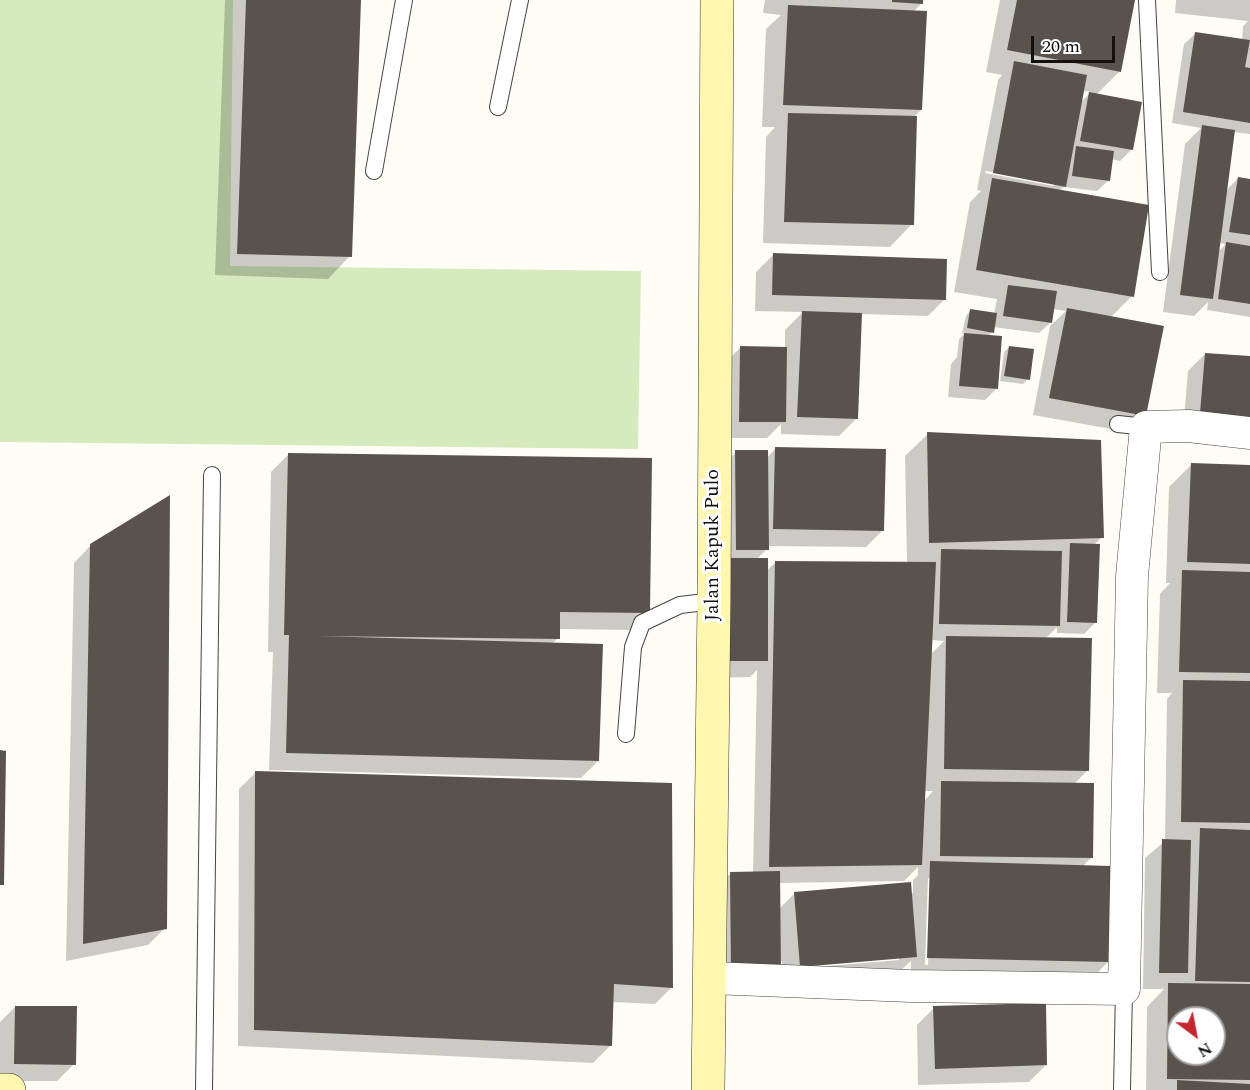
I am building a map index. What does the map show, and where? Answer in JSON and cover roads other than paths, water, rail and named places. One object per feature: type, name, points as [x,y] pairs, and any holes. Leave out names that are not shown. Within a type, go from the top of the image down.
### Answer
[{"type":"street","name":"Jalan Kapuk Pulo","points":[[708,1090],[711,978],[717,0]]},
{"type":"street","points":[[711,978],[910,986],[1124,989],[1132,576],[1132,425],[1188,426],[1250,433]]},
{"type":"street","points":[[0,1090],[9,1090]]},
{"type":"lane","points":[[374,171],[405,0]]},
{"type":"lane","points":[[498,107],[520,0]]},
{"type":"lane","points":[[1147,0],[1160,272]]},
{"type":"lane","points":[[204,1090],[212,475]]},
{"type":"lane","points":[[626,734],[633,647],[642,623],[680,605],[714,601]]},
{"type":"lane","points":[[1122,1090],[1124,989]]}]
